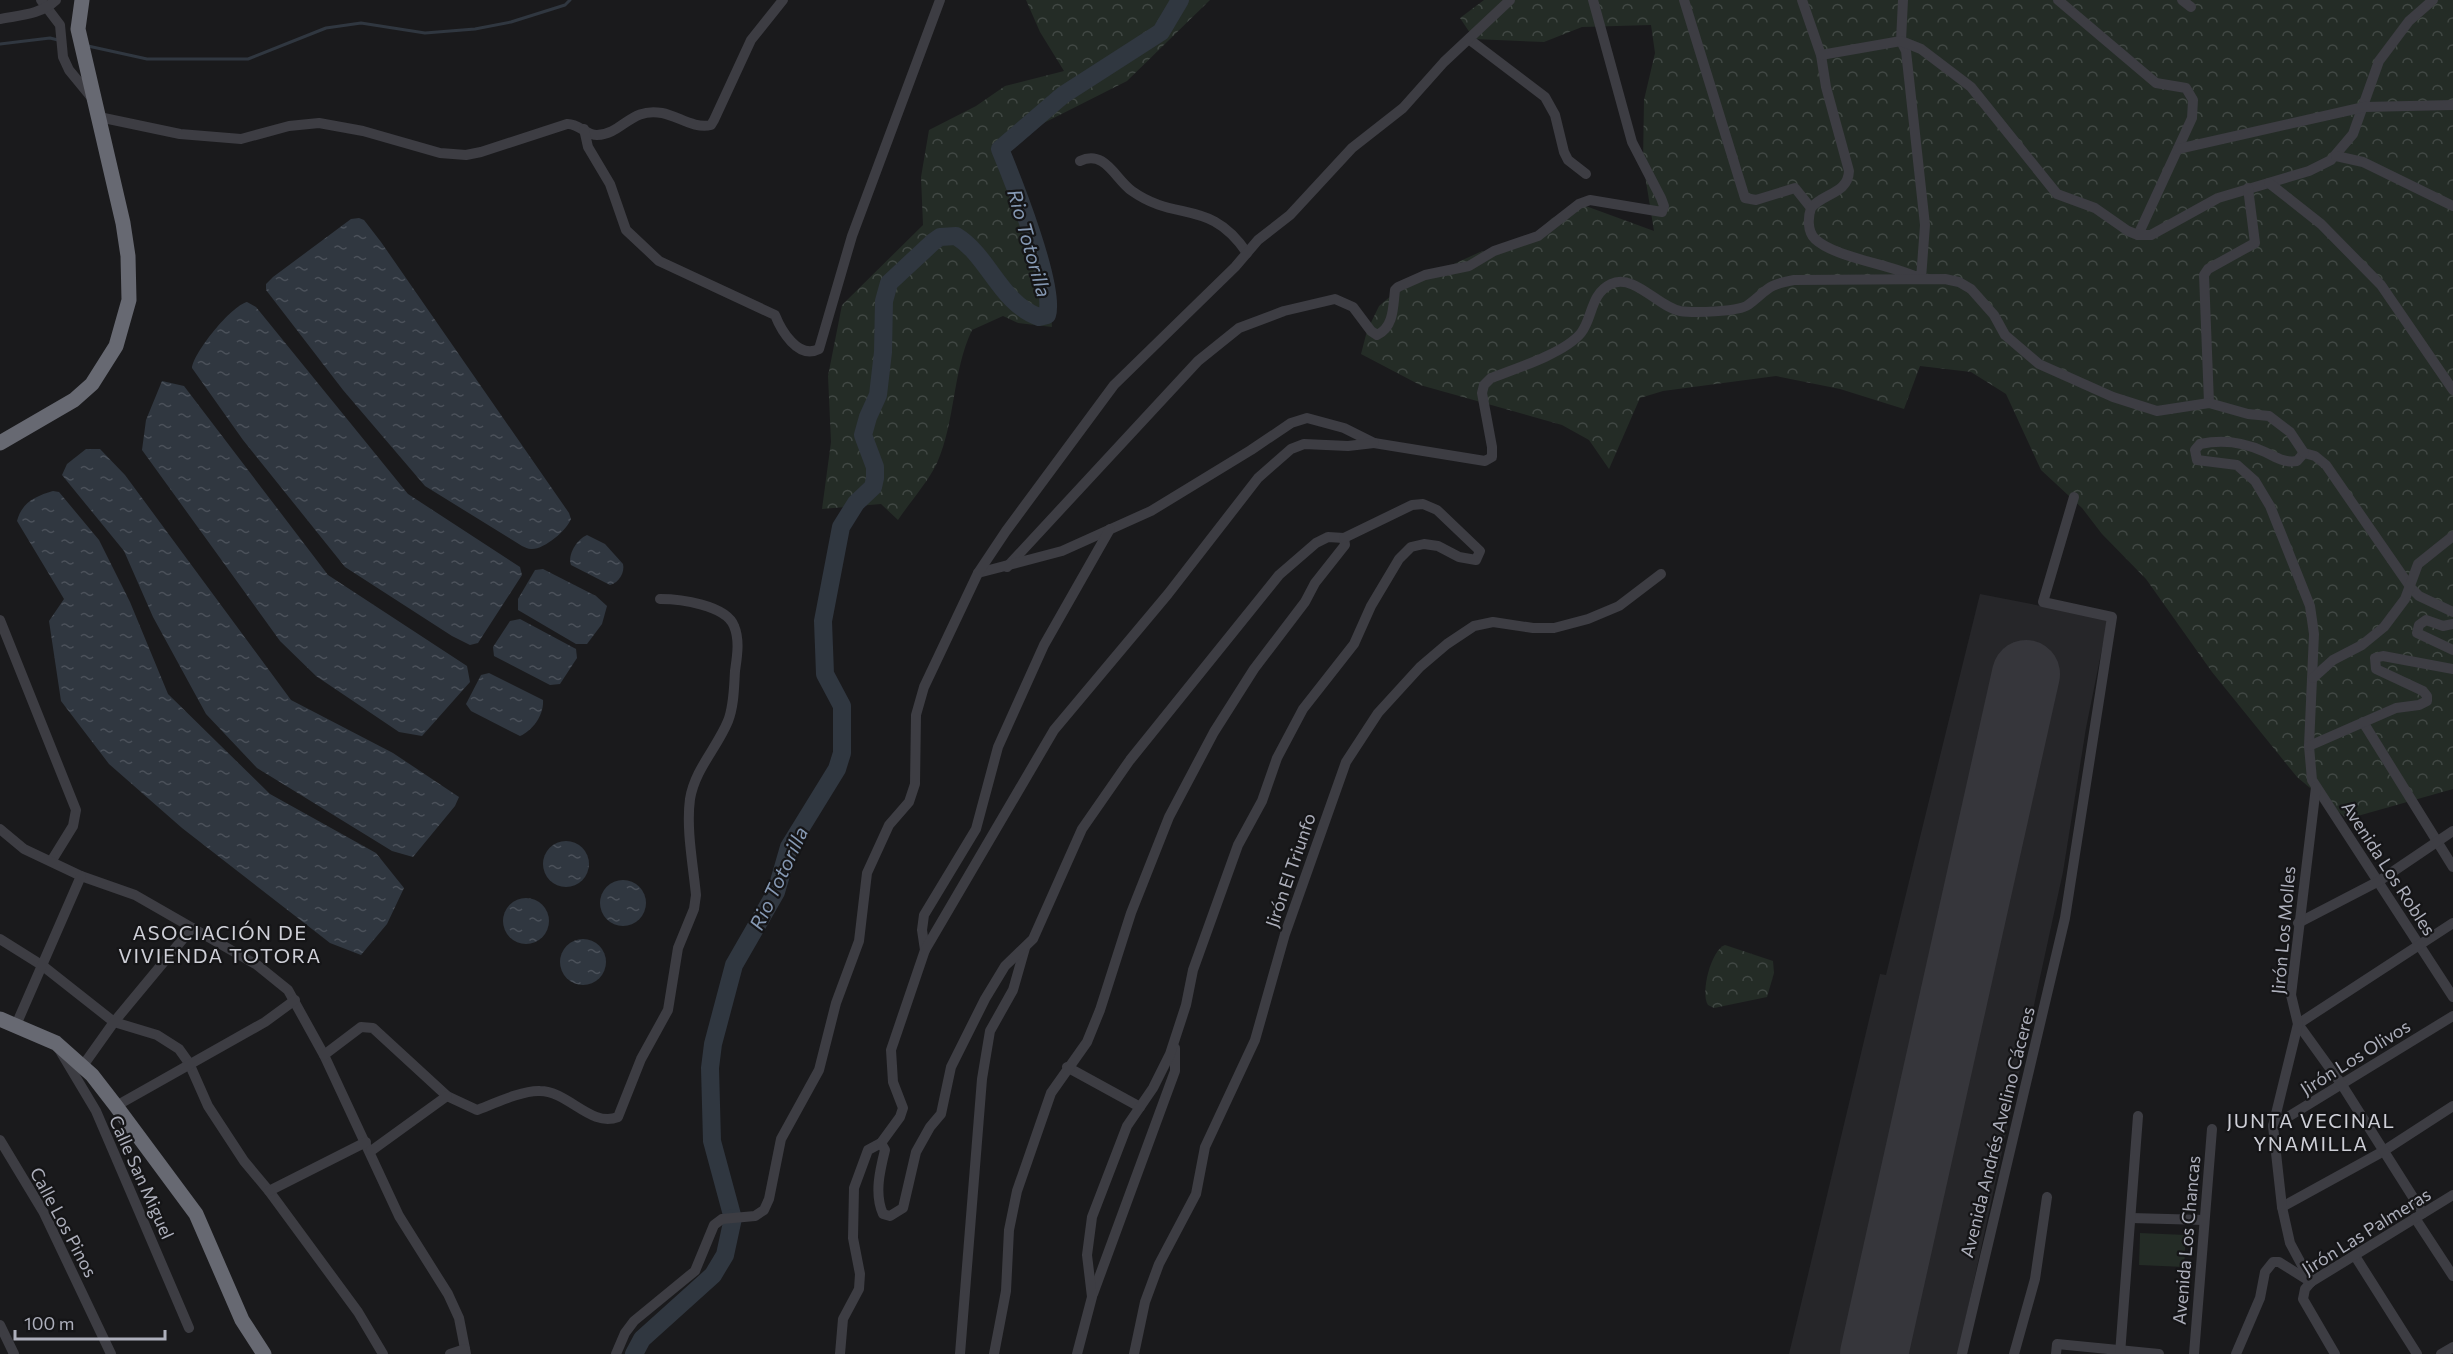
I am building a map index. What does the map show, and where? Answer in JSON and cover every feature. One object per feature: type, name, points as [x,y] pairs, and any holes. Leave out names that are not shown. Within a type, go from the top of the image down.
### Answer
[{"type":"highway","points":[[0,443],[74,400],[92,384],[106,365],[125,322],[129,300],[128,256],[78,29],[82,0]]},
{"type":"highway","points":[[0,1019],[56,1043],[82,1067],[116,1106],[196,1214],[242,1320],[264,1354]]},
{"type":"street","points":[[0,19],[56,0]]},
{"type":"street","points":[[44,4],[60,26],[63,57],[69,70],[97,110],[180,134],[241,139],[289,126],[319,123],[363,131],[440,153],[466,155],[567,123],[592,134],[603,134],[641,112],[648,111],[664,113],[702,127],[711,125],[751,40],[783,0]]},
{"type":"street","points":[[584,129],[588,147],[610,184],[626,230],[634,238],[659,261],[775,315],[777,325],[790,342],[807,350],[816,351],[819,349],[852,236],[940,0]]},
{"type":"street","points":[[616,1354],[625,1333],[634,1321],[695,1270],[714,1225],[722,1219],[755,1216],[767,1204],[781,1139],[819,1070],[836,1003],[859,941],[867,873],[889,825],[909,802],[915,784],[916,715],[924,687],[978,573],[1026,501],[1114,385],[1258,240],[1290,215],[1352,148],[1403,108],[1444,62],[1510,0]]},
{"type":"street","points":[[1007,567],[1198,361],[1239,328],[1284,311],[1335,299],[1353,307],[1371,331],[1377,335],[1384,332],[1391,321],[1395,290],[1398,287],[1425,275],[1469,266],[1513,243],[1538,236],[1579,204],[1590,200],[1662,212],[1664,206],[1661,198],[1632,142],[1593,0]]},
{"type":"street","points":[[1684,0],[1745,198],[1756,200],[1795,188],[1810,208],[1809,225],[1815,238],[1832,249],[1921,279]]},
{"type":"street","points":[[1802,0],[1821,55],[1826,87],[1848,161],[1849,180],[1844,186],[1810,208]]},
{"type":"street","points":[[1902,0],[1901,41],[1906,51],[1925,225],[1921,279]]},
{"type":"street","points":[[2058,0],[2157,83],[2186,88],[2190,93],[2192,118],[2139,235]]},
{"type":"street","points":[[2182,0],[2192,7]]},
{"type":"street","points":[[1821,55],[1901,41],[1922,49],[1971,87],[2057,194],[2095,208],[2139,235],[2160,232],[2218,198],[2309,171],[2336,156],[2353,134],[2379,61],[2409,21],[2433,0]]},
{"type":"street","points":[[1470,40],[1545,97],[1555,115],[1568,160],[1586,174]]},
{"type":"street","points":[[2178,149],[2364,107],[2453,105]]},
{"type":"street","points":[[2336,156],[2363,162],[2453,206]]},
{"type":"street","points":[[1080,161],[1094,158],[1103,161],[1132,191],[1167,208],[1216,220],[1235,235],[1247,253]]},
{"type":"street","points":[[2269,183],[2321,224],[2381,285],[2453,390]]},
{"type":"street","points":[[2209,403],[2204,275],[2208,269],[2255,243],[2248,188]]},
{"type":"street","points":[[840,1354],[843,1319],[859,1288],[860,1274],[853,1238],[854,1188],[868,1150],[881,1143],[900,1117],[903,1108],[893,1082],[891,1050],[926,950],[1054,730],[1168,594],[1258,478],[1291,449],[1304,444],[1348,446],[1374,443],[1485,461],[1492,457],[1492,447],[1482,393],[1484,385],[1491,378],[1567,345],[1581,332],[1596,298],[1610,284],[1619,281],[1632,285],[1667,307],[1681,311],[1732,311],[1746,306],[1773,284],[1811,279],[1921,279],[1959,282],[1971,289],[1994,315],[2005,335],[2039,364],[2113,397],[2157,411],[2209,403],[2248,414],[2269,416],[2278,420],[2300,444],[2304,453]]},
{"type":"street","points":[[978,573],[1062,551],[1151,511],[1291,423],[1307,418],[1344,428],[1374,443]]},
{"type":"street","points":[[2304,453],[2297,461],[2285,461],[2254,447],[2223,441],[2200,444],[2194,450],[2198,460],[2230,463],[2245,470],[2270,506],[2312,613],[2313,678],[2308,746],[2312,780],[2316,788]]},
{"type":"street","points":[[2304,453],[2316,456],[2326,465],[2411,588],[2419,596],[2453,612]]},
{"type":"street","name":"Avenida Andrés Avelino Cáceres","points":[[1962,1354],[2065,918],[2112,617],[2043,602],[2074,497]]},
{"type":"street","points":[[881,1143],[885,1150],[879,1175],[880,1207],[883,1214],[890,1216],[903,1208],[916,1152],[930,1127],[941,1114],[951,1067],[970,1028],[1005,966],[1033,939],[1082,829],[1130,760],[1279,575],[1316,543],[1328,537],[1344,538],[1412,505],[1423,504],[1437,510],[1480,551],[1476,560],[1468,559],[1438,546],[1424,544],[1412,548],[1399,559],[1371,606],[1354,644],[1303,709],[1277,758],[1262,801],[1238,845],[1211,926],[1193,970],[1186,1005],[1175,1040],[1157,1080],[1127,1126],[1092,1217],[1087,1255],[1092,1297]]},
{"type":"street","points":[[926,950],[922,930],[924,915],[976,829],[998,747],[1044,645],[1110,529]]},
{"type":"street","points":[[2313,678],[2333,660],[2362,645],[2384,627],[2395,615],[2411,588],[2412,577],[2418,564],[2453,536]]},
{"type":"street","points":[[994,1354],[1006,1291],[1009,1230],[1017,1191],[1051,1093],[1067,1067],[1087,1042],[1100,1010],[1131,913],[1169,817],[1214,732],[1254,669],[1345,544],[1344,538]]},
{"type":"street","name":"Jirón El Triunfo","points":[[1134,1354],[1145,1302],[1159,1264],[1196,1194],[1205,1147],[1255,1040],[1285,934],[1346,762],[1378,713],[1420,667],[1447,644],[1474,626],[1493,622],[1533,628],[1554,628],[1618,606],[1660,574]]},
{"type":"street","points":[[324,1055],[361,1027],[373,1028],[447,1096],[477,1110],[528,1093],[549,1092],[602,1119],[610,1120],[618,1117],[641,1059],[668,1010],[678,948],[694,909],[696,895],[690,798],[700,768],[728,720],[734,688],[738,640],[734,624],[722,613],[678,599],[660,599]]},
{"type":"street","points":[[0,620],[76,810],[73,826],[52,860]]},
{"type":"street","points":[[2453,624],[2443,626],[2426,620],[2419,625],[2417,633],[2453,650]]},
{"type":"street","points":[[2308,746],[2396,708],[2419,705],[2428,698],[2423,691],[2376,669],[2376,658],[2383,656],[2453,669]]},
{"type":"street","points":[[2363,722],[2453,867]]},
{"type":"street","name":"Avenida Los Robles","points":[[2316,788],[2453,997]]},
{"type":"street","name":"Jirón Los Molles","points":[[2312,1282],[2290,1243],[2282,1207],[2273,1126],[2298,1024],[2291,995],[2316,788]]},
{"type":"street","points":[[0,829],[24,849],[52,860],[81,876],[135,896],[257,965],[288,990],[324,1055],[399,1216],[448,1294],[459,1318],[466,1352],[450,1354]]},
{"type":"street","points":[[2298,923],[2379,881],[2453,831]]},
{"type":"street","points":[[16,1024],[81,876]]},
{"type":"street","points":[[2453,923],[2298,1024],[2342,1085],[2453,1276]]},
{"type":"street","points":[[82,1067],[114,1022],[192,928]]},
{"type":"street","points":[[0,939],[43,966],[114,1022],[158,1035],[179,1049],[189,1063],[208,1106],[243,1161],[269,1191],[358,1312],[383,1354]]},
{"type":"street","points":[[960,1354],[982,1079],[990,1031],[1013,990],[1025,948]]},
{"type":"street","points":[[116,1106],[264,1022],[295,1000]]},
{"type":"street","name":"Jirón Los Olivos","points":[[2273,1126],[2453,1016]]},
{"type":"street","points":[[1077,1354],[1092,1297],[1175,1071],[1175,1040]]},
{"type":"street","name":"Calle San Miguel","points":[[56,1043],[65,1063],[96,1111],[189,1328]]},
{"type":"street","points":[[1067,1067],[1140,1107]]},
{"type":"street","points":[[269,1191],[368,1147],[447,1096]]},
{"type":"street","points":[[2282,1207],[2382,1152],[2453,1106]]},
{"type":"street","points":[[2121,1352],[2138,1116]]},
{"type":"street","name":"Avenida Los Chancas","points":[[2194,1354],[2212,1129]]},
{"type":"street","name":"Calle Los Pinos","points":[[0,1140],[44,1213],[111,1354]]},
{"type":"street","name":"Jirón Las Palmeras","points":[[2335,1354],[2303,1299],[2305,1289],[2312,1282],[2453,1195]]},
{"type":"street","points":[[2014,1354],[2035,1279],[2047,1197]]},
{"type":"street","points":[[2132,1218],[2204,1220]]},
{"type":"street","points":[[2355,1256],[2417,1354]]},
{"type":"street","points":[[2236,1354],[2260,1298],[2265,1272],[2273,1262],[2279,1262],[2312,1282]]},
{"type":"street","points":[[0,1325],[14,1354]]},
{"type":"street","points":[[2056,1354],[2057,1344],[2159,1354]]},
{"type":"street","points":[[2441,1354],[2453,1347]]},
{"type":"shaded area","points":[[1980,594],[2108,619],[2086,728],[2063,872],[1958,1354],[1789,1354],[1880,974],[1886,975]]},
{"type":"green space","points":[[1026,0],[1210,0],[1127,81],[1020,135],[1004,151],[1005,164],[1012,186],[1034,224],[1043,246],[1049,280],[1052,327],[1018,323],[1003,316],[972,330],[961,362],[948,430],[937,463],[898,520],[881,504],[822,509],[831,442],[828,376],[842,305],[923,225],[921,177],[929,130],[976,106],[1005,86],[1064,71],[1040,32]]},
{"type":"green space","points":[[1484,0],[2453,0],[2453,789],[2347,819],[2297,777],[2212,672],[2146,579],[2102,534],[2082,508],[2041,470],[2006,394],[1971,372],[1920,366],[1904,409],[1840,389],[1776,376],[1663,391],[1640,398],[1609,469],[1589,440],[1562,425],[1420,385],[1361,354],[1367,331],[1379,306],[1399,289],[1480,252],[1526,244],[1552,218],[1583,205],[1654,231],[1643,163],[1644,100],[1655,53],[1651,25],[1582,27],[1544,42],[1474,39],[1460,18]]},
{"type":"green space","points":[[1725,945],[1773,961],[1774,973],[1767,997],[1714,1008],[1708,1005],[1705,991],[1708,972],[1715,955]]},
{"type":"green space","points":[[2140,1233],[2186,1235],[2184,1267],[2139,1265]]},
{"type":"water","points":[[351,219],[364,220],[381,242],[569,513],[571,519],[569,523],[548,543],[530,549],[522,546],[425,486],[343,390],[266,290],[266,284],[273,277]]},
{"type":"water","points":[[247,302],[256,307],[408,494],[520,567],[522,575],[478,643],[470,645],[452,636],[345,567],[243,440],[192,368],[199,352],[214,330],[240,305]]},
{"type":"water","points":[[162,381],[184,386],[328,575],[467,666],[470,682],[422,736],[399,732],[316,676],[280,641],[142,450],[146,420]]},
{"type":"water","points":[[86,449],[100,449],[125,475],[291,700],[393,753],[459,797],[455,806],[413,857],[392,851],[257,768],[206,714],[153,617],[124,551],[62,475],[67,464]]},
{"type":"water","points":[[53,491],[59,492],[99,540],[130,602],[168,694],[270,794],[376,853],[404,888],[387,924],[361,955],[330,943],[182,828],[109,764],[61,701],[49,621],[64,599],[17,521],[26,504]]},
{"type":"water","points":[[587,535],[605,544],[623,564],[621,577],[613,584],[610,585],[571,565],[570,557],[574,548]]},
{"type":"water","points":[[543,569],[596,596],[607,606],[602,624],[587,644],[576,644],[518,610],[518,599],[535,570]]},
{"type":"water","points":[[520,619],[576,649],[577,658],[560,684],[550,685],[494,656],[493,647],[510,621]]},
{"type":"water","points":[[489,673],[543,700],[542,711],[537,721],[520,736],[471,711],[466,704],[481,675]]},
{"type":"water","points":[[566,841],[575,842],[583,847],[588,855],[588,873],[583,881],[575,886],[566,887],[557,886],[549,881],[544,873],[543,864],[544,855],[549,847],[557,842]]},
{"type":"water","points":[[623,880],[632,881],[640,886],[645,894],[645,912],[640,920],[632,925],[623,926],[614,925],[606,920],[601,912],[600,903],[601,894],[606,886],[614,881]]},
{"type":"water","points":[[526,898],[535,899],[543,904],[548,912],[548,930],[543,938],[535,943],[526,944],[517,943],[509,938],[504,930],[503,921],[504,912],[509,904],[517,899]]},
{"type":"water","points":[[583,939],[592,940],[600,945],[605,953],[605,971],[600,979],[592,984],[583,985],[574,984],[566,979],[561,971],[560,962],[561,953],[566,945],[574,940]]},
{"type":"waterway","points":[[88,46],[147,59],[248,59],[326,28],[361,23],[425,33],[475,29],[511,22],[565,5],[570,0]]},
{"type":"waterway","name":"Rio Totorilla","points":[[732,1215],[712,1141],[710,1068],[713,1044],[734,965],[776,892],[789,847],[837,769],[842,753],[842,706],[825,674],[823,621],[841,527],[856,503],[873,487],[875,478],[875,467],[863,435],[878,395],[883,352],[884,301],[889,283],[940,237],[956,236],[977,255],[1014,301],[1039,317],[1047,315],[1048,301],[1039,258],[1023,207],[1000,149],[1063,95],[1161,32],[1180,0]]},
{"type":"waterway","points":[[0,44],[50,38],[58,40]]},
{"type":"waterway","name":"Rio Totorilla","points":[[634,1354],[642,1339],[713,1275],[725,1255],[733,1218]]},
{"type":"runway","points":[[1874,1354],[2026,674]]},
{"type":"district","name":"ASOCIACIÓN DE VIVIENDA TOTORA","points":[[220,944]]},
{"type":"district","name":"JUNTA VECINAL YNAMILLA","points":[[2311,1132]]}]
